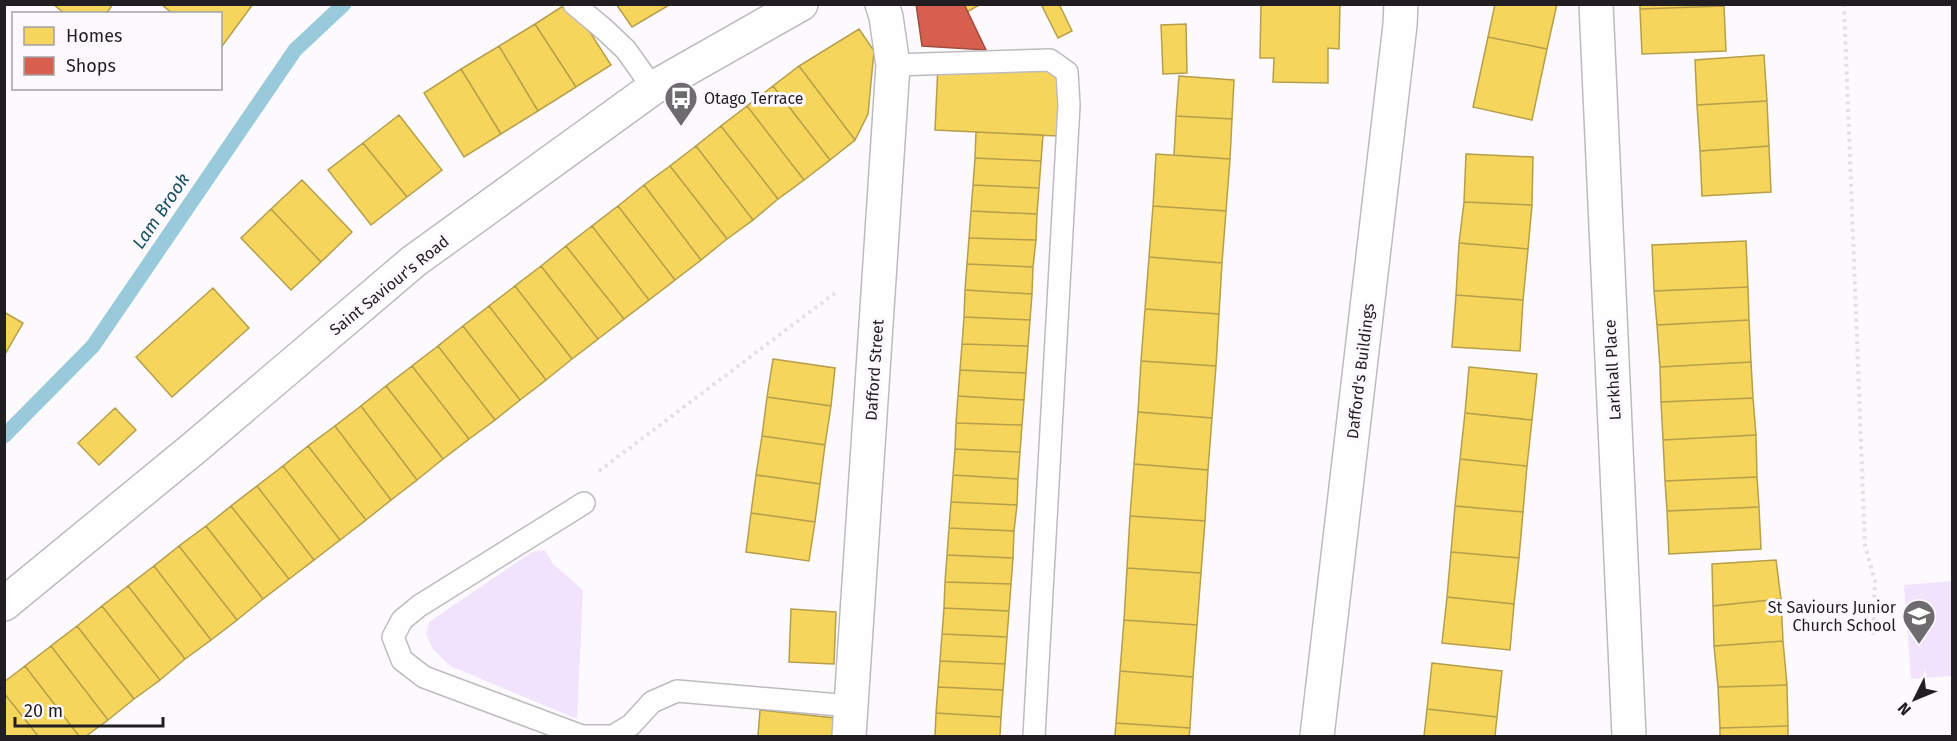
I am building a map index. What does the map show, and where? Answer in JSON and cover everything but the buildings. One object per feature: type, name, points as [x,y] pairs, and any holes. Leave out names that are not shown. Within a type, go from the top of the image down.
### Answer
[{"type":"street","name":"Saint Saviour's Road","points":[[4,604],[194,448],[414,261],[653,88],[801,4]]},
{"type":"street","name":"Dafford Street","points":[[850,721],[893,64],[882,4]]},
{"type":"street","name":"Dafford's Buildings","points":[[1317,736],[1401,4]]},
{"type":"street","name":"Larkhall Place","points":[[1596,4],[1629,736]]},
{"type":"lane","points":[[574,4],[606,30],[626,51],[653,88]]},
{"type":"lane","points":[[893,64],[1050,60],[1067,72],[1069,105],[1034,736]]},
{"type":"lane","points":[[581,505],[419,606],[402,620],[393,637],[402,660],[424,677],[582,736],[613,736],[631,725],[652,702],[677,690],[850,721]]},
{"type":"path","points":[[1844,4],[1865,546],[1875,581],[1873,635]]},
{"type":"path","points":[[581,505],[598,471],[881,258]]},
{"type":"shaded area","points":[[545,550],[553,564],[583,590],[577,719],[450,666],[433,649],[426,634],[429,622],[532,552]]},
{"type":"shaded area","points":[[1952,581],[1952,676],[1911,679],[1904,585]]},
{"type":"waterway","name":"Lam Brook","points":[[4,436],[93,346],[295,50],[344,4]]},
{"type":"place","name":"Otago Terrace","points":[[681,127]]},
{"type":"place","name":"St Saviours Junior Church School","points":[[1919,645]]}]
